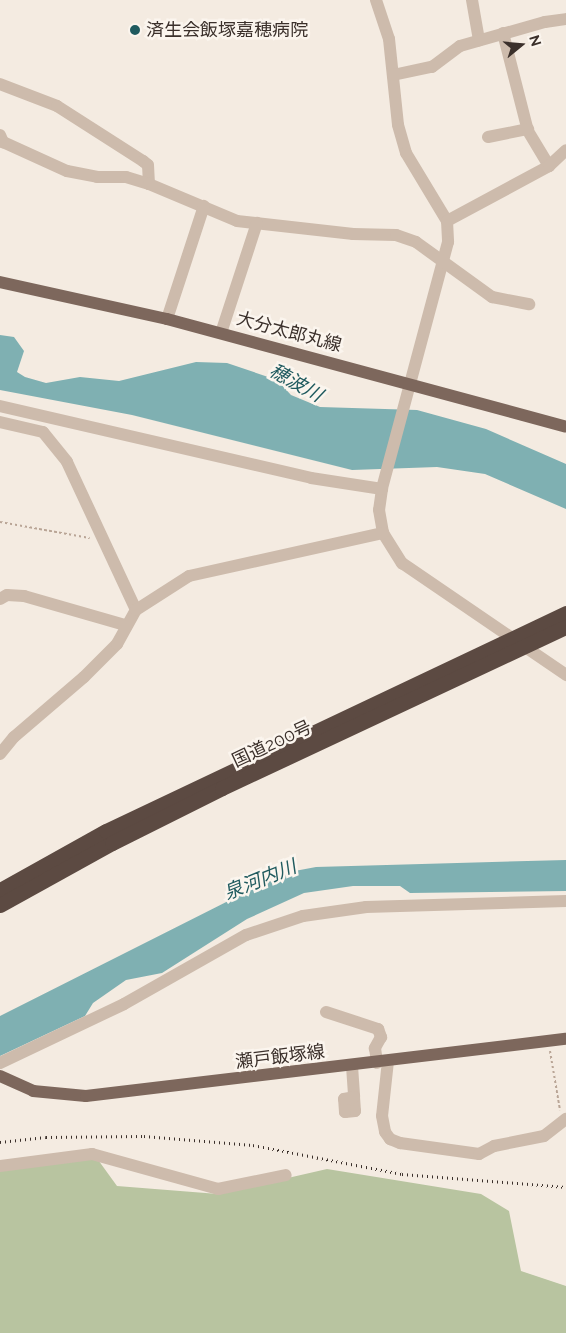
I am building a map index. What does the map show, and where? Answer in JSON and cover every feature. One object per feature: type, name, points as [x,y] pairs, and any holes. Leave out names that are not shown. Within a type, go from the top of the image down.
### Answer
[{"type":"highway","name":"国道200号","points":[[0,905],[112,843],[517,644],[566,613]]},
{"type":"highway","name":"国道200号","points":[[0,890],[106,831],[517,644],[566,627]]},
{"type":"main road","name":"大分太郎丸線","points":[[0,282],[77,296],[167,318],[409,386],[566,427]]},
{"type":"main road","name":"瀬戸飯塚線","points":[[0,1076],[33,1090],[86,1096],[352,1066],[566,1039]]},
{"type":"street","points":[[376,0],[390,39],[398,125],[406,153],[447,221],[448,242],[382,489],[379,510],[383,533],[402,563],[517,644],[566,675]]},
{"type":"street","points":[[472,0],[480,40]]},
{"type":"street","points":[[393,74],[432,68],[460,46],[503,33],[566,19]]},
{"type":"street","points":[[503,33],[528,129],[549,166]]},
{"type":"street","points":[[0,84],[57,106],[148,165],[148,184]]},
{"type":"street","points":[[488,137],[528,129]]},
{"type":"street","points":[[0,135],[3,142],[67,172],[97,178],[126,177],[204,206],[237,221],[353,234],[396,235],[416,242],[444,260],[492,297],[529,304]]},
{"type":"street","points":[[447,221],[549,166],[566,150]]},
{"type":"street","points":[[167,318],[204,206]]},
{"type":"street","points":[[221,333],[257,223]]},
{"type":"street","points":[[0,406],[311,478],[382,489]]},
{"type":"street","points":[[0,422],[43,432],[67,462],[92,510],[102,541],[136,610]]},
{"type":"street","points":[[0,754],[14,737],[110,651],[136,610],[190,576],[383,533]]},
{"type":"street","points":[[0,599],[7,595],[24,596],[125,625]]},
{"type":"street","points":[[0,1063],[124,1004],[246,935],[303,916],[366,907],[566,901]]},
{"type":"street","points":[[326,1012],[378,1029],[381,1037],[376,1048],[383,1062],[382,1116],[385,1132],[390,1139],[400,1143],[479,1154],[494,1146],[544,1136],[564,1119]]},
{"type":"street","points":[[352,1066],[354,1098]]},
{"type":"street","points":[[0,1166],[92,1154],[218,1189],[286,1175]]},
{"type":"path","points":[[0,522],[102,541]]},
{"type":"path","points":[[548,1041],[564,1119]]},
{"type":"green space","points":[[96,1157],[117,1186],[218,1194],[327,1169],[481,1194],[509,1211],[521,1271],[566,1286],[566,1333],[0,1333],[0,1169]]},
{"type":"water","points":[[0,335],[14,337],[24,351],[17,372],[25,377],[46,383],[80,377],[119,381],[196,362],[227,363],[277,380],[291,395],[320,407],[417,410],[486,429],[566,464],[566,509],[485,474],[437,467],[352,470],[132,415],[0,390]]},
{"type":"water","points":[[566,860],[566,891],[410,893],[400,886],[353,886],[304,893],[247,919],[162,973],[126,980],[93,1003],[85,1016],[0,1056],[0,1016],[284,873],[316,867]]},
{"type":"railway","points":[[0,1142],[46,1137],[144,1136],[253,1145],[402,1174],[566,1187]]},
{"type":"place","name":"済生会飯塚嘉穂病院","points":[[135,30]]},
{"type":"water label","name":"穂波川","points":[[296,383]]},
{"type":"water label","name":"泉河内川","points":[[260,880]]}]
